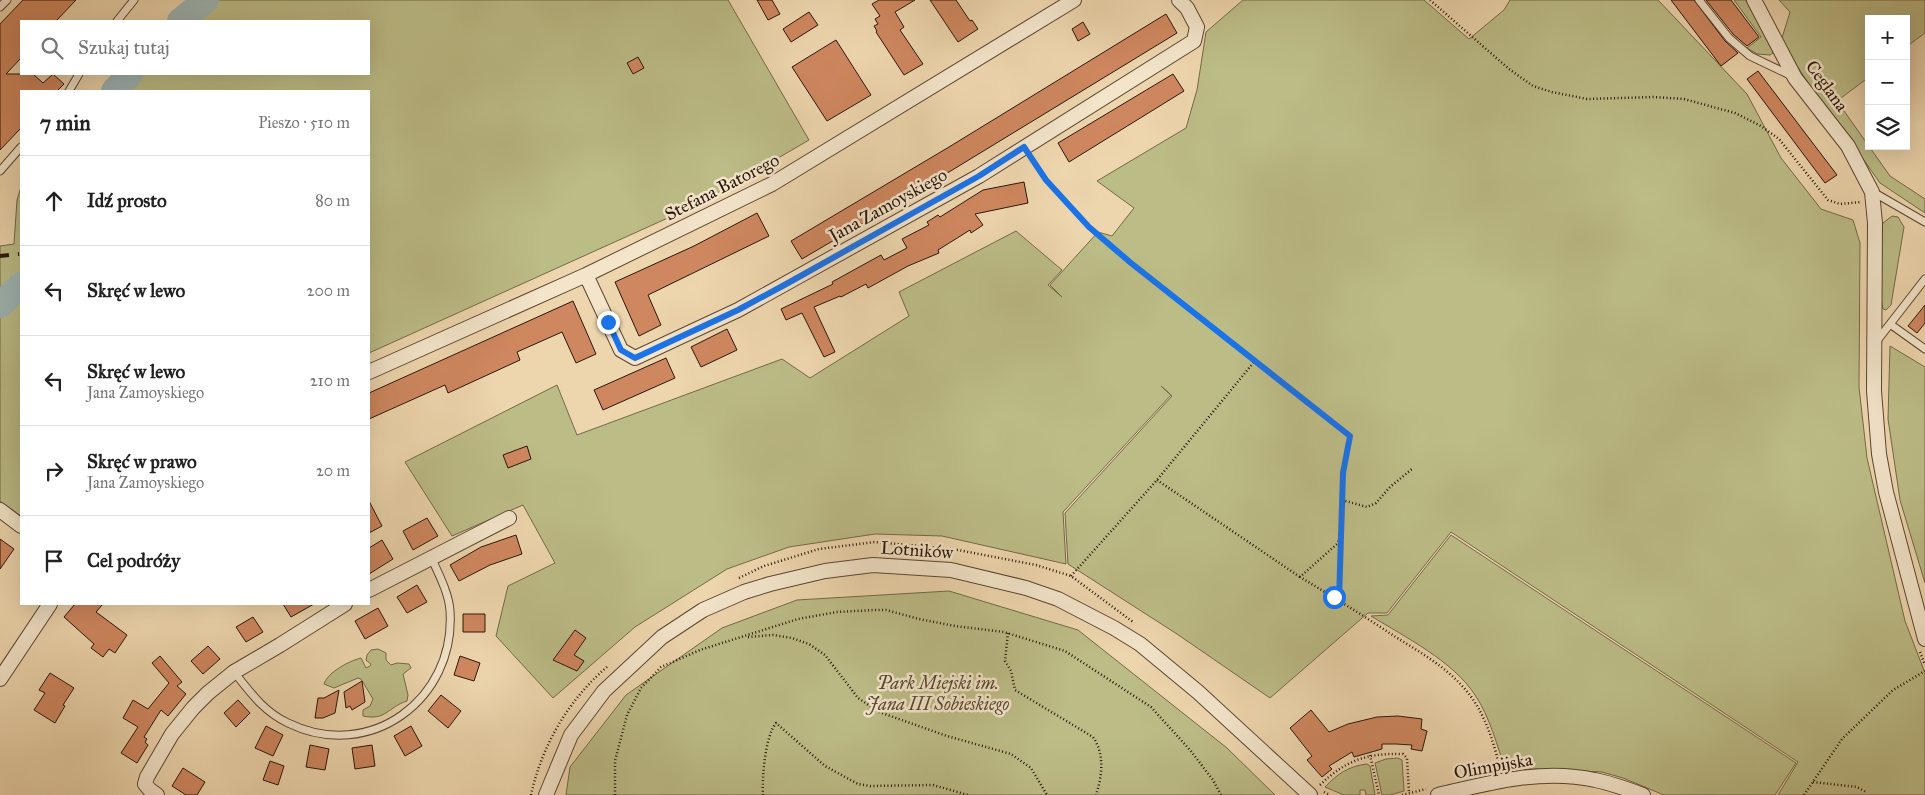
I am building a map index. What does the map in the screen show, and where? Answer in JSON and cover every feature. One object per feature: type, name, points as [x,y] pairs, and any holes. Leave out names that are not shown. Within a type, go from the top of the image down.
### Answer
[{"type":"street","name":"Stefana Batorego","points":[[370,372],[586,275],[772,184],[1074,0]]},
{"type":"street","name":"Jana Zamoyskiego","points":[[586,275],[621,350],[635,358],[738,310],[979,176],[1194,41],[1197,27],[1187,8],[1180,0]]},
{"type":"street","name":"Ceglana","points":[[1754,0],[1795,78],[1848,146],[1868,197],[1875,223],[1873,346],[1879,454],[1888,501],[1925,639]]},
{"type":"street","points":[[0,510],[20,525]]},
{"type":"street","points":[[370,589],[509,518]]},
{"type":"street","name":"Lotników","points":[[546,795],[571,735],[604,691],[662,636],[703,610],[744,592],[825,571],[873,565],[951,570],[1026,588],[1058,599],[1114,628],[1140,644],[1198,692],[1310,795]]},
{"type":"street","points":[[0,679],[49,605]]},
{"type":"street","points":[[157,795],[145,784],[147,777],[172,734],[193,708],[234,672],[280,645],[330,608]]},
{"type":"street","name":"Olimpijska","points":[[1438,795],[1502,780],[1542,776],[1594,780],[1643,795]]},
{"type":"lane","points":[[0,7],[7,0]]},
{"type":"lane","points":[[118,20],[134,0]]},
{"type":"lane","points":[[1699,0],[1729,38],[1750,56],[1795,78]]},
{"type":"lane","points":[[70,90],[78,75]]},
{"type":"lane","points":[[0,171],[20,148]]},
{"type":"lane","points":[[1868,197],[1925,222]]},
{"type":"lane","points":[[1873,346],[1925,279]]},
{"type":"lane","points":[[1890,324],[1925,350]]},
{"type":"lane","points":[[234,672],[268,711],[289,724],[303,729],[335,735],[350,735],[370,731],[396,720],[418,702],[433,685],[441,668],[445,651],[449,631],[450,610],[431,557]]},
{"type":"path","points":[[1430,0],[1509,69],[1533,86],[1587,99],[1684,99],[1735,113],[1761,126],[1779,139],[1828,200],[1840,204],[1868,197]]},
{"type":"path","points":[[1024,147],[1046,180],[1089,227],[1254,362],[1350,436],[1343,473],[1339,600]]},
{"type":"path","points":[[1071,576],[1157,480],[1254,362]]},
{"type":"path","points":[[1342,500],[1367,507],[1376,504],[1403,474],[1412,469]]},
{"type":"path","points":[[1157,480],[1300,577],[1339,600],[1439,666],[1464,688],[1476,704],[1488,730],[1500,771]]},
{"type":"path","points":[[1300,577],[1338,544],[1341,536]]},
{"type":"path","points":[[731,582],[764,566],[818,549],[875,542],[953,549],[1036,565],[1071,576],[1140,627]]},
{"type":"path","points":[[615,795],[617,747],[627,715],[641,688],[661,667],[700,650],[814,615],[886,610],[955,626],[1008,633],[1065,651],[1151,707],[1214,780],[1221,795]]},
{"type":"path","points":[[1008,633],[1005,661],[1011,671],[1015,690],[1093,737],[1098,744],[1102,761],[1096,795]]},
{"type":"path","points":[[742,638],[773,635],[792,638],[809,644],[825,656],[858,698],[879,712],[948,736],[1011,754],[1031,768],[1047,795]]},
{"type":"path","points":[[531,795],[541,757],[556,728],[574,702],[596,676],[611,664]]},
{"type":"path","points":[[1804,795],[1842,739],[1893,690],[1925,671]]},
{"type":"path","points":[[763,795],[771,729],[776,723],[825,766],[858,784],[870,786],[933,785],[968,795]]},
{"type":"path","points":[[1330,795],[1317,787],[1342,767],[1351,761],[1370,755],[1391,753],[1406,755],[1409,793]]},
{"type":"path","points":[[1370,755],[1379,795]]},
{"type":"path","points":[[1813,782],[1857,787],[1866,792]]},
{"type":"green space","points":[[195,0],[728,0],[809,140],[701,203],[370,353],[370,90],[108,90],[123,75],[370,75],[370,20],[175,20]]},
{"type":"green space","points":[[1243,0],[1424,0],[1469,39],[1504,10],[1510,0],[1658,0],[1747,94],[1781,158],[1821,209],[1853,220],[1860,243],[1859,387],[1867,458],[1905,621],[1925,673],[1925,795],[1778,795],[1798,762],[1451,532],[1387,613],[1368,613],[1270,698],[1177,634],[1068,564],[1065,513],[1171,395],[1063,512],[1066,564],[942,536],[875,534],[789,547],[727,569],[635,627],[553,698],[496,636],[508,586],[555,563],[523,505],[452,536],[405,462],[557,385],[577,435],[782,359],[810,378],[909,316],[899,292],[1016,231],[1062,270],[1048,285],[1062,297],[1050,285],[1098,232],[1112,236],[1134,208],[1097,181],[1186,128],[1197,90],[1206,32]]},
{"type":"green space","points":[[1734,0],[1746,0],[1773,47],[1773,53],[1770,55],[1757,54],[1747,48],[1761,37]]},
{"type":"green space","points":[[1779,0],[1925,0],[1925,33],[1910,44],[1910,15],[1865,15],[1865,80],[1837,101],[1865,141],[1865,150],[1872,150],[1890,176],[1925,199],[1925,213],[1880,183],[1826,106],[1824,107],[1797,66],[1782,38],[1790,12]]},
{"type":"green space","points":[[20,190],[20,515],[0,501],[0,246],[14,244],[17,200]]},
{"type":"green space","points":[[1892,216],[1898,217],[1904,227],[1891,305],[1886,310],[1883,309],[1881,299],[1882,226]]},
{"type":"green space","points":[[1890,346],[1925,367],[1925,583],[1900,500],[1888,419]]},
{"type":"green space","points":[[1451,535],[1796,763],[1775,795],[1664,795],[1623,778],[1602,772],[1536,769],[1506,771],[1485,713],[1466,683],[1428,651],[1371,616],[1388,615]]},
{"type":"green space","name":"Park Miejski im. Jana III Sobieskiego","points":[[949,591],[1078,630],[1227,748],[1275,795],[566,795],[570,767],[626,695],[722,628],[797,600]]},
{"type":"green space","points":[[378,649],[386,653],[386,660],[391,665],[397,663],[409,664],[411,668],[403,674],[408,695],[407,701],[377,717],[363,716],[363,710],[370,706],[373,699],[361,679],[358,678],[334,688],[324,684],[334,671],[356,659],[361,658],[366,668],[370,666],[371,664],[366,660],[367,655],[371,650]]},
{"type":"green space","points":[[1398,758],[1402,760],[1404,791],[1382,795],[1375,763],[1386,759]]},
{"type":"green space","points":[[1367,764],[1370,766],[1375,795],[1366,795],[1365,790],[1360,790],[1360,795],[1344,795],[1325,787],[1344,771]]},
{"type":"building","points":[[23,0],[76,0],[57,20],[20,20],[20,59],[6,74],[34,75],[43,83],[54,75],[64,84],[58,90],[20,90],[20,129],[0,150],[0,24]]},
{"type":"building","points":[[757,0],[772,0],[780,14],[768,20]]},
{"type":"building","points":[[879,0],[915,0],[895,12],[904,27],[900,30],[923,64],[904,75],[874,26],[878,24],[875,19],[880,16],[872,4]]},
{"type":"building","points":[[930,0],[956,0],[970,21],[972,20],[978,29],[958,42]]},
{"type":"building","points":[[1671,0],[1694,0],[1725,41],[1738,53],[1721,66]]},
{"type":"building","points":[[1706,0],[1731,0],[1759,37],[1747,46],[1733,34]]},
{"type":"building","points":[[809,12],[818,25],[791,42],[783,29]]},
{"type":"building","points":[[1166,14],[1177,33],[802,259],[791,241]]},
{"type":"building","points":[[1083,22],[1090,34],[1078,41],[1072,29]]},
{"type":"building","points":[[836,40],[871,95],[827,121],[792,67]]},
{"type":"building","points":[[638,57],[644,68],[633,74],[627,63]]},
{"type":"building","points":[[1758,71],[1837,175],[1825,183],[1747,79]]},
{"type":"building","points":[[1173,74],[1184,91],[1069,162],[1058,143]]},
{"type":"building","points":[[1024,182],[1028,203],[975,214],[983,225],[971,233],[970,230],[938,250],[939,253],[908,266],[868,288],[866,284],[841,297],[814,307],[835,352],[824,357],[802,313],[786,320],[781,309],[833,284],[832,282],[881,255],[884,260],[907,248],[902,239],[929,225],[927,222],[938,215],[940,217],[983,190]]},
{"type":"building","points":[[757,213],[769,236],[648,295],[661,325],[639,336],[615,282],[694,246]]},
{"type":"building","points":[[573,301],[596,354],[576,363],[562,332],[517,352],[520,360],[448,393],[445,385],[370,419],[370,393]]},
{"type":"building","points":[[1925,305],[1925,323],[1917,333],[1908,326]]},
{"type":"building","points":[[727,329],[737,350],[701,367],[691,347]]},
{"type":"building","points":[[666,358],[675,378],[603,410],[594,390]]},
{"type":"building","points":[[527,446],[531,459],[508,468],[503,455]]},
{"type":"building","points":[[370,503],[382,526],[370,532]]},
{"type":"building","points":[[427,518],[438,536],[413,550],[403,531]]},
{"type":"building","points":[[516,535],[522,554],[490,565],[459,581],[450,565],[481,547]]},
{"type":"building","points":[[0,539],[14,549],[0,569]]},
{"type":"building","points":[[382,540],[393,559],[370,573],[370,547]]},
{"type":"building","points":[[417,585],[427,602],[407,613],[397,597]]},
{"type":"building","points":[[74,605],[102,605],[96,612],[127,635],[115,653],[109,649],[103,657],[91,648],[94,644],[64,617]]},
{"type":"building","points":[[284,605],[312,605],[291,617]]},
{"type":"building","points":[[378,608],[388,626],[365,639],[355,621]]},
{"type":"building","points":[[463,614],[485,614],[485,632],[463,632]]},
{"type":"building","points":[[253,617],[263,632],[246,642],[236,627]]},
{"type":"building","points":[[575,630],[586,638],[574,655],[584,661],[577,671],[553,660]]},
{"type":"building","points":[[208,646],[220,659],[203,674],[191,661]]},
{"type":"building","points":[[160,656],[182,682],[177,686],[186,694],[168,716],[161,710],[144,737],[147,739],[145,742],[148,745],[137,763],[121,753],[138,727],[123,718],[133,700],[148,709],[169,683],[152,663]]},
{"type":"building","points":[[460,656],[480,663],[474,681],[454,675]]},
{"type":"building","points":[[50,673],[74,688],[63,705],[65,706],[55,723],[34,710],[45,693],[39,690]]},
{"type":"building","points":[[362,681],[365,702],[352,710],[350,706],[346,708],[344,692]]},
{"type":"building","points":[[339,690],[335,713],[323,718],[315,718],[318,698],[324,698]]},
{"type":"building","points":[[441,695],[461,711],[448,728],[428,711]]},
{"type":"building","points":[[238,700],[250,713],[236,727],[224,713]]},
{"type":"building","points":[[1311,710],[1329,732],[1348,724],[1377,717],[1398,716],[1422,719],[1421,729],[1427,731],[1422,751],[1411,749],[1412,745],[1382,744],[1382,749],[1354,757],[1352,752],[1329,766],[1332,769],[1322,777],[1307,760],[1312,756],[1290,728]]},
{"type":"building","points":[[266,726],[283,735],[273,756],[255,748]]},
{"type":"building","points":[[411,726],[422,746],[405,756],[394,736]]},
{"type":"building","points":[[310,745],[329,749],[325,770],[306,767]]},
{"type":"building","points":[[372,745],[375,766],[355,769],[352,748]]},
{"type":"building","points":[[270,761],[284,766],[278,785],[263,780]]},
{"type":"building","points":[[183,768],[205,782],[197,795],[186,795],[172,786]]},
{"type":"waterway","points":[[181,20],[206,0]]},
{"type":"waterway","points":[[115,90],[129,75]]},
{"type":"waterway","points":[[0,305],[20,286]]},
{"type":"railway","points":[[0,256],[19,254]]},
{"type":"route","points":[[608,322],[621,350],[635,358],[738,310],[788,283],[979,176],[1024,147],[1046,180],[1089,227],[1254,362],[1350,436],[1343,473],[1339,600],[1334,597]]}]
